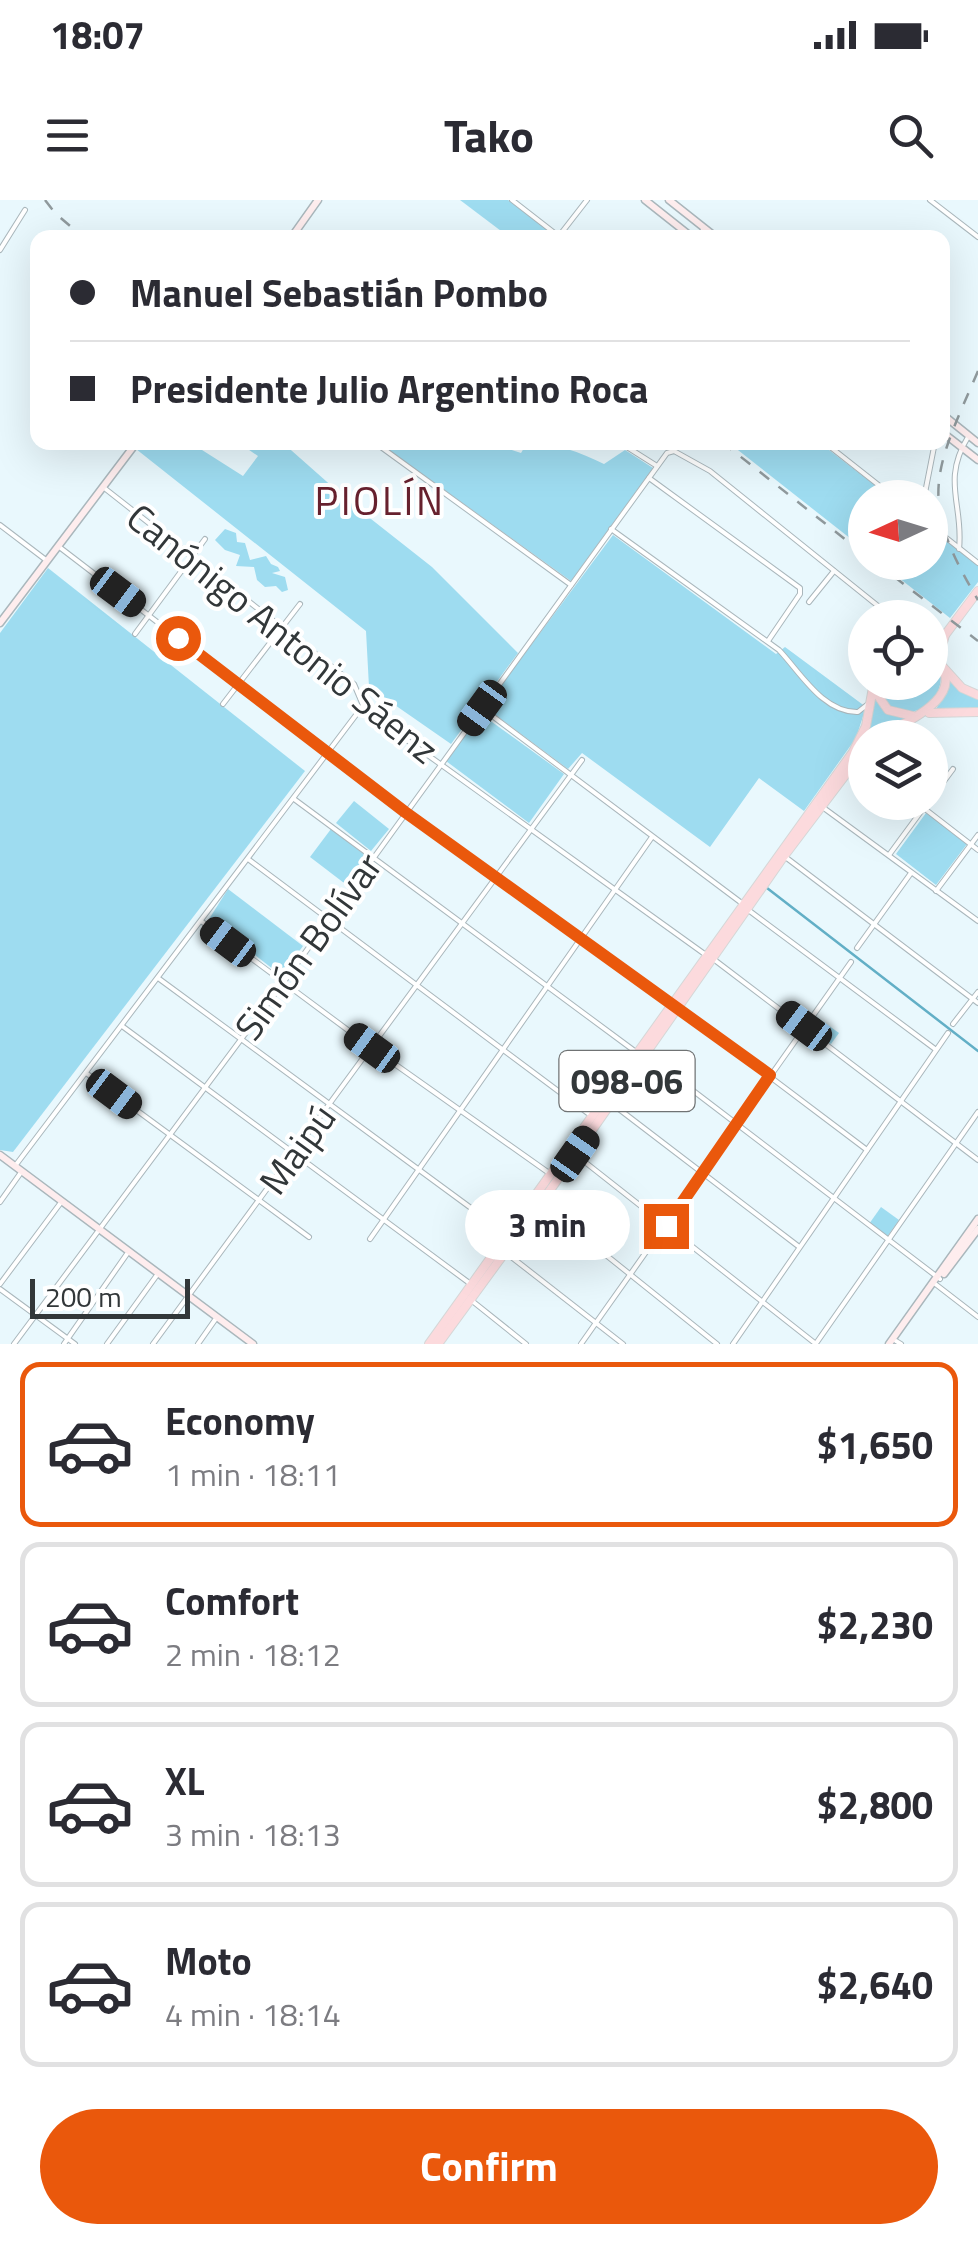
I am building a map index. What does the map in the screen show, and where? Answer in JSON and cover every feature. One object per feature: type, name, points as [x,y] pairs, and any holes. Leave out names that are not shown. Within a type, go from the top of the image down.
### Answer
[{"type":"main road","points":[[297,230],[318,200]]},
{"type":"main road","points":[[644,200],[683,230]]},
{"type":"main road","points":[[669,200],[707,230]]},
{"type":"main road","points":[[950,422],[978,444]]},
{"type":"main road","points":[[950,438],[978,460]]},
{"type":"main road","points":[[0,623],[131,450]]},
{"type":"main road","points":[[948,630],[978,591]]},
{"type":"main road","points":[[948,672],[962,688],[978,695]]},
{"type":"main road","name":"098-06","points":[[476,1287],[552,1176],[611,1103],[853,752],[863,734],[872,700]]},
{"type":"main road","points":[[882,700],[888,710],[912,716]]},
{"type":"main road","points":[[924,713],[938,700]]},
{"type":"main road","points":[[906,720],[924,713],[978,712]]},
{"type":"main road","name":"098-06","points":[[745,906],[848,776]]},
{"type":"main road","name":"098-06","points":[[429,1344],[541,1203],[593,1117],[642,1054]]},
{"type":"main road","points":[[0,1155],[253,1344]]},
{"type":"main road","points":[[895,1343],[978,1219]]},
{"type":"main road","points":[[936,1280],[974,1240],[978,1229]]},
{"type":"main road","name":"098-06","points":[[438,1344],[468,1297]]},
{"type":"street","points":[[512,200],[551,230]]},
{"type":"street","points":[[565,230],[587,200]]},
{"type":"street","points":[[930,200],[978,237]]},
{"type":"street","points":[[0,250],[25,210]]},
{"type":"street","points":[[959,549],[954,480],[962,447],[969,436]]},
{"type":"street","points":[[385,450],[570,585]]},
{"type":"street","points":[[632,450],[658,466]]},
{"type":"street","name":"Simón Bolívar","points":[[14,1344],[242,1039],[670,450],[710,471],[834,571]]},
{"type":"street","points":[[834,450],[872,480]]},
{"type":"street","points":[[928,480],[933,450]]},
{"type":"street","points":[[649,478],[800,588],[800,594],[768,641]]},
{"type":"street","name":"Canónigo Antonio Sáenz","points":[[103,486],[354,684],[362,706],[804,1026],[978,1160]]},
{"type":"street","points":[[0,524],[46,560]]},
{"type":"street","points":[[611,529],[768,641],[799,676],[841,710],[858,712],[864,705],[871,705]]},
{"type":"street","points":[[134,634],[205,540]]},
{"type":"street","points":[[948,540],[978,563]]},
{"type":"street","points":[[58,546],[405,812],[868,1150]]},
{"type":"street","points":[[810,602],[834,571],[870,600]]},
{"type":"street","points":[[223,704],[300,604]]},
{"type":"street","points":[[0,1202],[18,1169],[86,1073],[362,706]]},
{"type":"street","points":[[482,708],[936,1050]]},
{"type":"street","name":"Maipú","points":[[153,1344],[582,760]]},
{"type":"street","points":[[948,776],[953,769]]},
{"type":"street","points":[[294,800],[736,1124],[978,1317]]},
{"type":"street","points":[[821,806],[978,921]]},
{"type":"street","points":[[888,856],[916,820]]},
{"type":"street","points":[[938,820],[978,850]]},
{"type":"street","points":[[936,890],[978,835]]},
{"type":"street","points":[[370,1240],[652,837]]},
{"type":"street","points":[[784,856],[975,1002]]},
{"type":"street","points":[[248,860],[593,1117]]},
{"type":"street","points":[[857,948],[912,873]]},
{"type":"street","points":[[202,921],[552,1176]]},
{"type":"street","points":[[581,1344],[851,962]]},
{"type":"street","points":[[158,978],[508,1236]]},
{"type":"street","points":[[953,1024],[975,1002],[978,992]]},
{"type":"street","points":[[122,1026],[476,1287]]},
{"type":"street","points":[[732,1344],[948,1033]]},
{"type":"street","points":[[86,1073],[309,1237]]},
{"type":"street","points":[[611,1103],[800,1247]]},
{"type":"street","points":[[572,1152],[816,1344],[978,1112]]},
{"type":"street","points":[[62,1201],[0,1287],[66,1341],[75,1344]]},
{"type":"street","points":[[541,1203],[718,1344]]},
{"type":"street","points":[[66,1341],[129,1252]]},
{"type":"street","points":[[505,1252],[623,1344]]},
{"type":"street","points":[[107,1344],[158,1274]]},
{"type":"street","points":[[468,1297],[526,1344]]},
{"type":"street","points":[[198,1344],[217,1318]]},
{"type":"shaded area","points":[[460,200],[508,200],[548,230],[500,230]]},
{"type":"shaded area","points":[[137,450],[202,450],[243,476],[258,456],[249,450],[291,450],[432,567],[518,653],[451,744],[369,687],[366,631]]},
{"type":"shaded area","points":[[389,450],[570,450],[604,464],[625,450],[653,468],[571,581]]},
{"type":"shaded area","points":[[738,450],[829,450],[868,480],[848,480],[848,537]]},
{"type":"shaded area","points":[[225,529],[236,533],[237,542],[245,543],[250,560],[266,556],[278,567],[280,571],[272,573],[285,577],[288,590],[265,587],[257,580],[254,567],[236,566],[240,555],[225,550],[215,540]]},
{"type":"shaded area","points":[[613,535],[776,654],[785,647],[848,694],[848,700],[857,700],[866,707],[862,720],[848,720],[848,749],[804,811],[759,778],[710,847],[582,753],[568,769],[485,707]]},
{"type":"shaded area","points":[[948,542],[978,566],[978,582],[950,618],[948,600],[927,600],[902,580],[948,580]]},
{"type":"shaded area","points":[[48,568],[305,771],[13,1152],[0,1150],[0,633]]},
{"type":"shaded area","points":[[948,681],[978,699],[978,709],[936,710],[940,700],[948,700]]},
{"type":"shaded area","points":[[875,700],[886,711],[905,718],[902,720],[871,720]]},
{"type":"shaded area","points":[[885,700],[932,700],[910,712]]},
{"type":"shaded area","points":[[481,714],[564,774],[529,823],[446,761]]},
{"type":"shaded area","points":[[354,801],[389,829],[371,851],[336,823]]},
{"type":"shaded area","points":[[921,820],[935,820],[967,844],[936,885],[896,854]]},
{"type":"shaded area","points":[[331,829],[369,858],[348,886],[310,857]]},
{"type":"shaded area","points":[[228,889],[303,946],[284,972],[278,973],[209,919]]},
{"type":"shaded area","points":[[814,1015],[839,1033],[831,1044],[806,1026]]},
{"type":"shaded area","points":[[881,1207],[899,1220],[887,1237],[869,1224]]},
{"type":"waterway","points":[[767,888],[978,1051]]},
{"type":"railway","points":[[45,200],[75,230]]},
{"type":"railway","points":[[950,438],[978,371]]},
{"type":"railway","points":[[732,450],[848,542]]},
{"type":"railway","points":[[946,450],[939,486],[940,510],[946,536],[978,600]]},
{"type":"railway","points":[[898,580],[978,641]]},
{"type":"district","name":"PIOLÍN","points":[[380,500]]},
{"type":"route","points":[[178,638],[405,812],[770,1075],[666,1226]]}]
